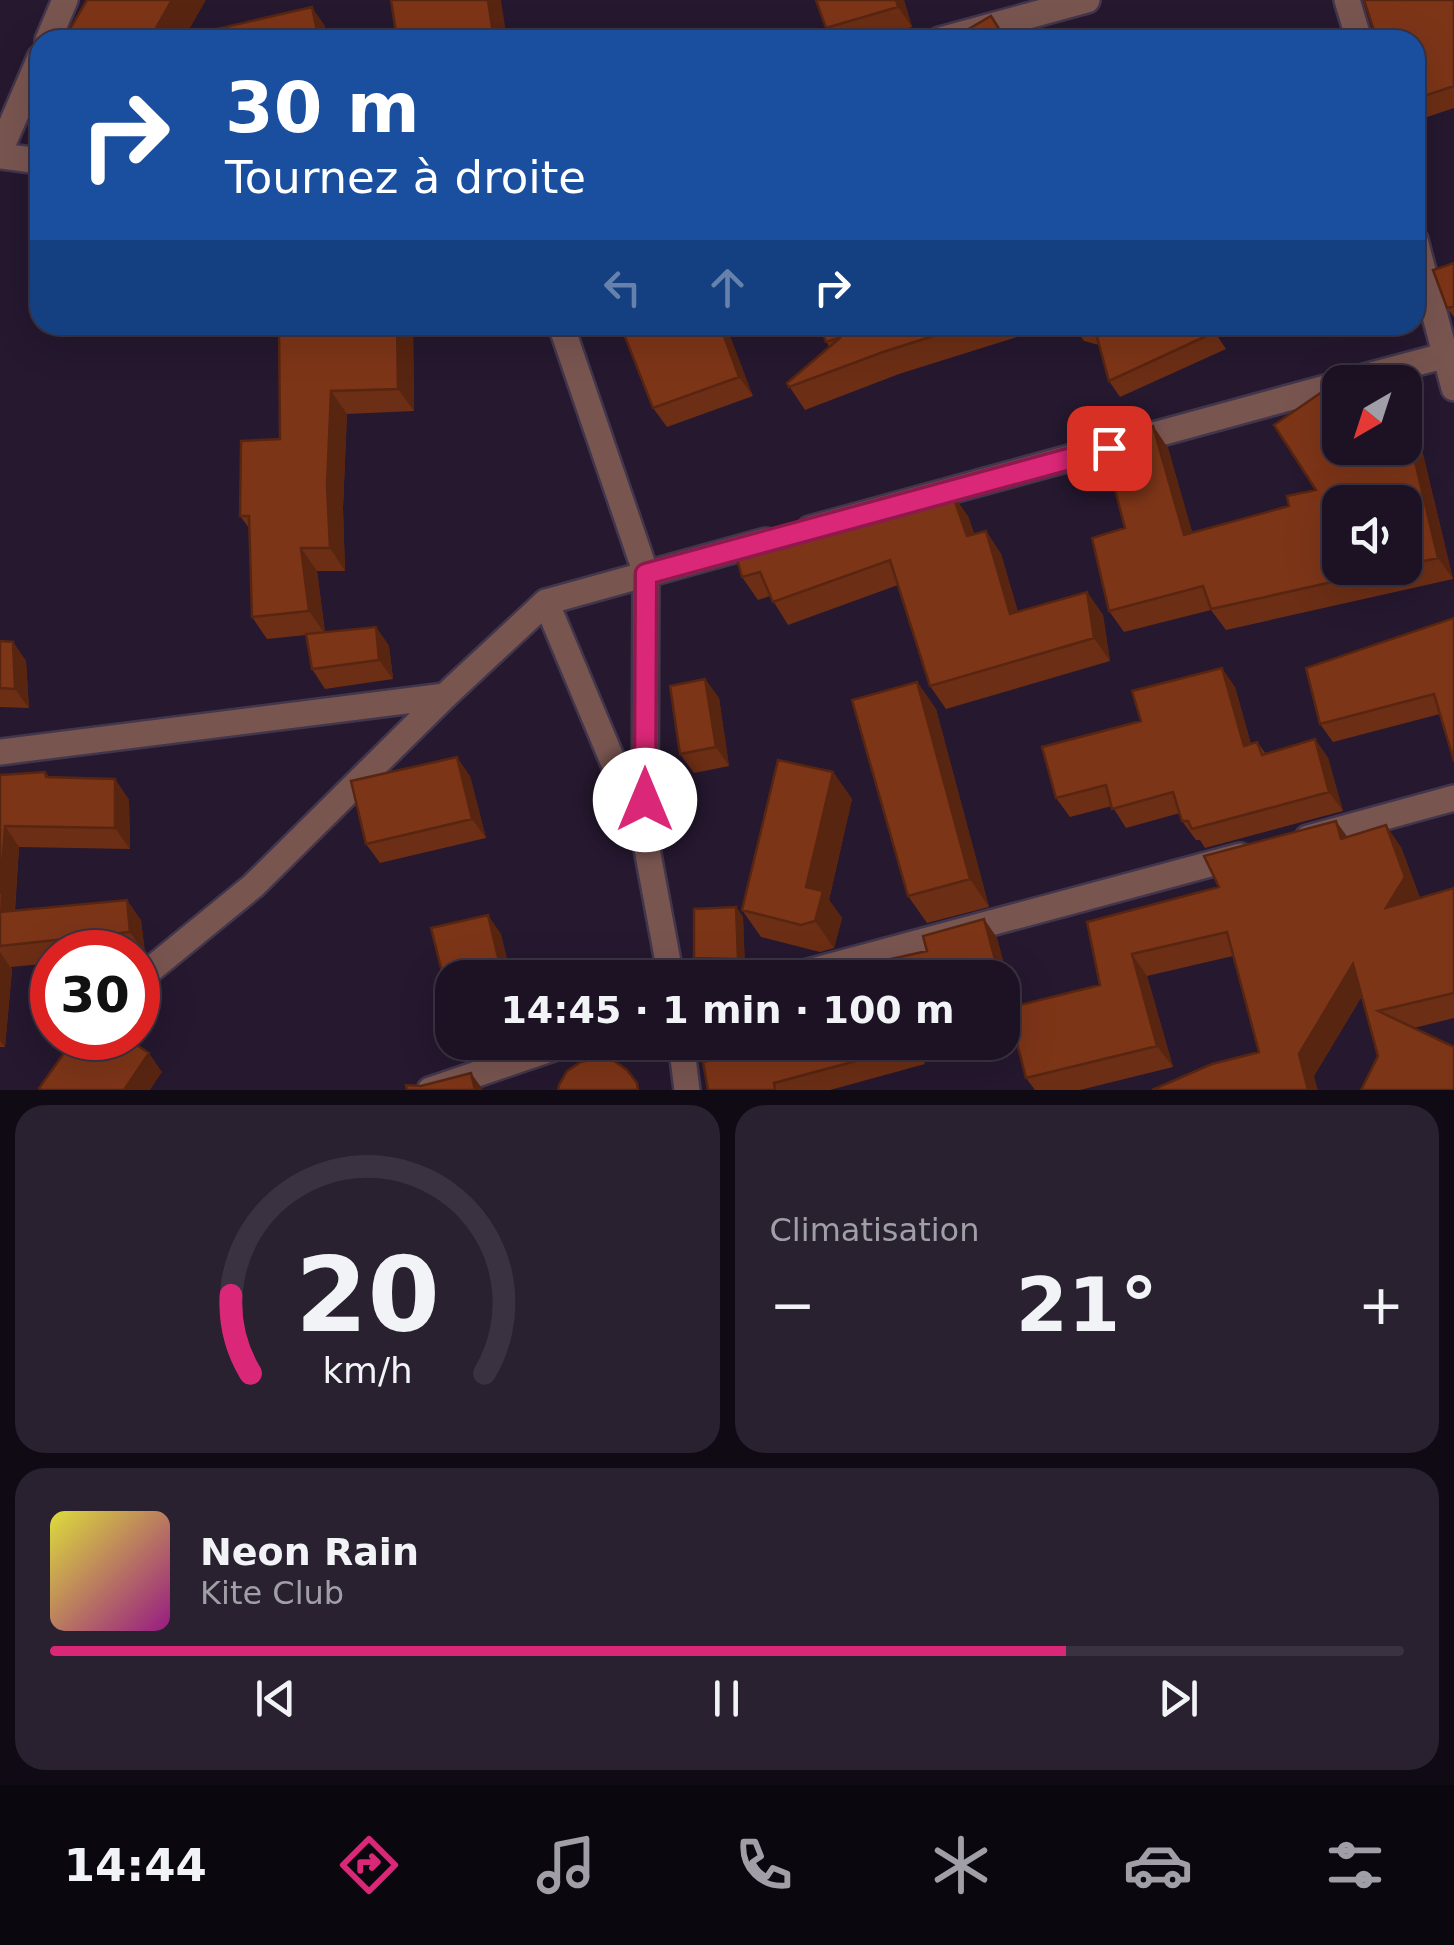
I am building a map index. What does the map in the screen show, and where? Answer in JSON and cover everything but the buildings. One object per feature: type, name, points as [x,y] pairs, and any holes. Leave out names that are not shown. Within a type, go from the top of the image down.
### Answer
[{"type":"street","points":[[52,30],[65,0]]},
{"type":"street","points":[[977,30],[1087,0]]},
{"type":"street","points":[[1348,0],[1356,30]]},
{"type":"street","points":[[30,82],[0,153],[30,160]]},
{"type":"street","points":[[1425,273],[1450,354],[1454,388]]},
{"type":"street","points":[[565,335],[646,574],[645,838],[668,960]]},
{"type":"street","points":[[1409,365],[1450,354]]},
{"type":"street","points":[[160,962],[252,886],[546,602],[1322,389]]},
{"type":"street","points":[[546,602],[645,838]]},
{"type":"street","points":[[0,752],[445,696]]},
{"type":"street","points":[[853,960],[1454,798]]},
{"type":"street","points":[[430,1090],[518,1060]]},
{"type":"street","points":[[683,1060],[686,1090]]},
{"type":"route","points":[[645,800],[646,574],[1109,448]]}]
